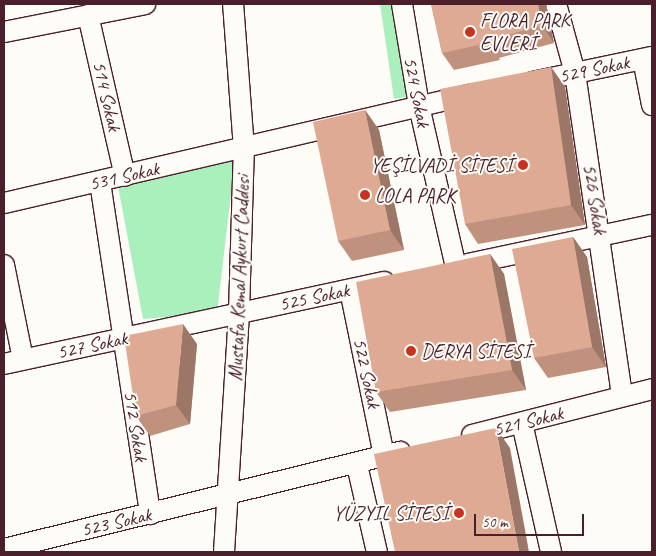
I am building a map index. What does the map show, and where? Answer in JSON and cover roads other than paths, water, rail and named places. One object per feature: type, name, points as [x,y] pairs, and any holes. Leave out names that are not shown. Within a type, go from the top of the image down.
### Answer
[{"type":"street","points":[[4,32],[145,4]]},
{"type":"street","name":"Mustafa Kemal Aykurt Caddesi","points":[[224,552],[239,313],[244,149],[233,4]]},
{"type":"street","name":"524 Sokak","points":[[402,4],[446,269],[601,236]]},
{"type":"street","name":"526 Sokak","points":[[556,4],[575,73],[601,236],[622,396]]},
{"type":"street","name":"514 Sokak","points":[[88,15],[125,176]]},
{"type":"street","points":[[648,58],[652,105]]},
{"type":"street","name":"529 Sokak","points":[[244,149],[419,106],[648,58]]},
{"type":"street","name":"531 Sokak","points":[[4,202],[244,149]]},
{"type":"street","name":"512 Sokak","points":[[100,182],[150,514]]},
{"type":"street","points":[[601,236],[652,225]]},
{"type":"street","points":[[4,265],[23,360]]},
{"type":"street","name":"525 Sokak","points":[[239,313],[408,277]]},
{"type":"street","name":"522 Sokak","points":[[350,290],[384,456]]},
{"type":"street","name":"527 Sokak","points":[[4,364],[239,313]]},
{"type":"street","name":"521 Sokak","points":[[448,441],[652,389]]},
{"type":"street","points":[[522,423],[551,552]]},
{"type":"street","points":[[228,496],[357,465],[421,447]]},
{"type":"street","points":[[357,465],[377,552]]},
{"type":"street","name":"523 Sokak","points":[[4,549],[228,496]]},
{"type":"place","name":"FLORA PARK EVLERİ","points":[[470,32]]},
{"type":"place","name":"YEŞİLVADİ SİTESİ","points":[[523,165]]},
{"type":"place","name":"LOLA PARK","points":[[365,195]]},
{"type":"place","name":"DERYA SİTESİ","points":[[411,351]]},
{"type":"place","name":"YÜZYIL SİTESİ","points":[[459,513]]}]
